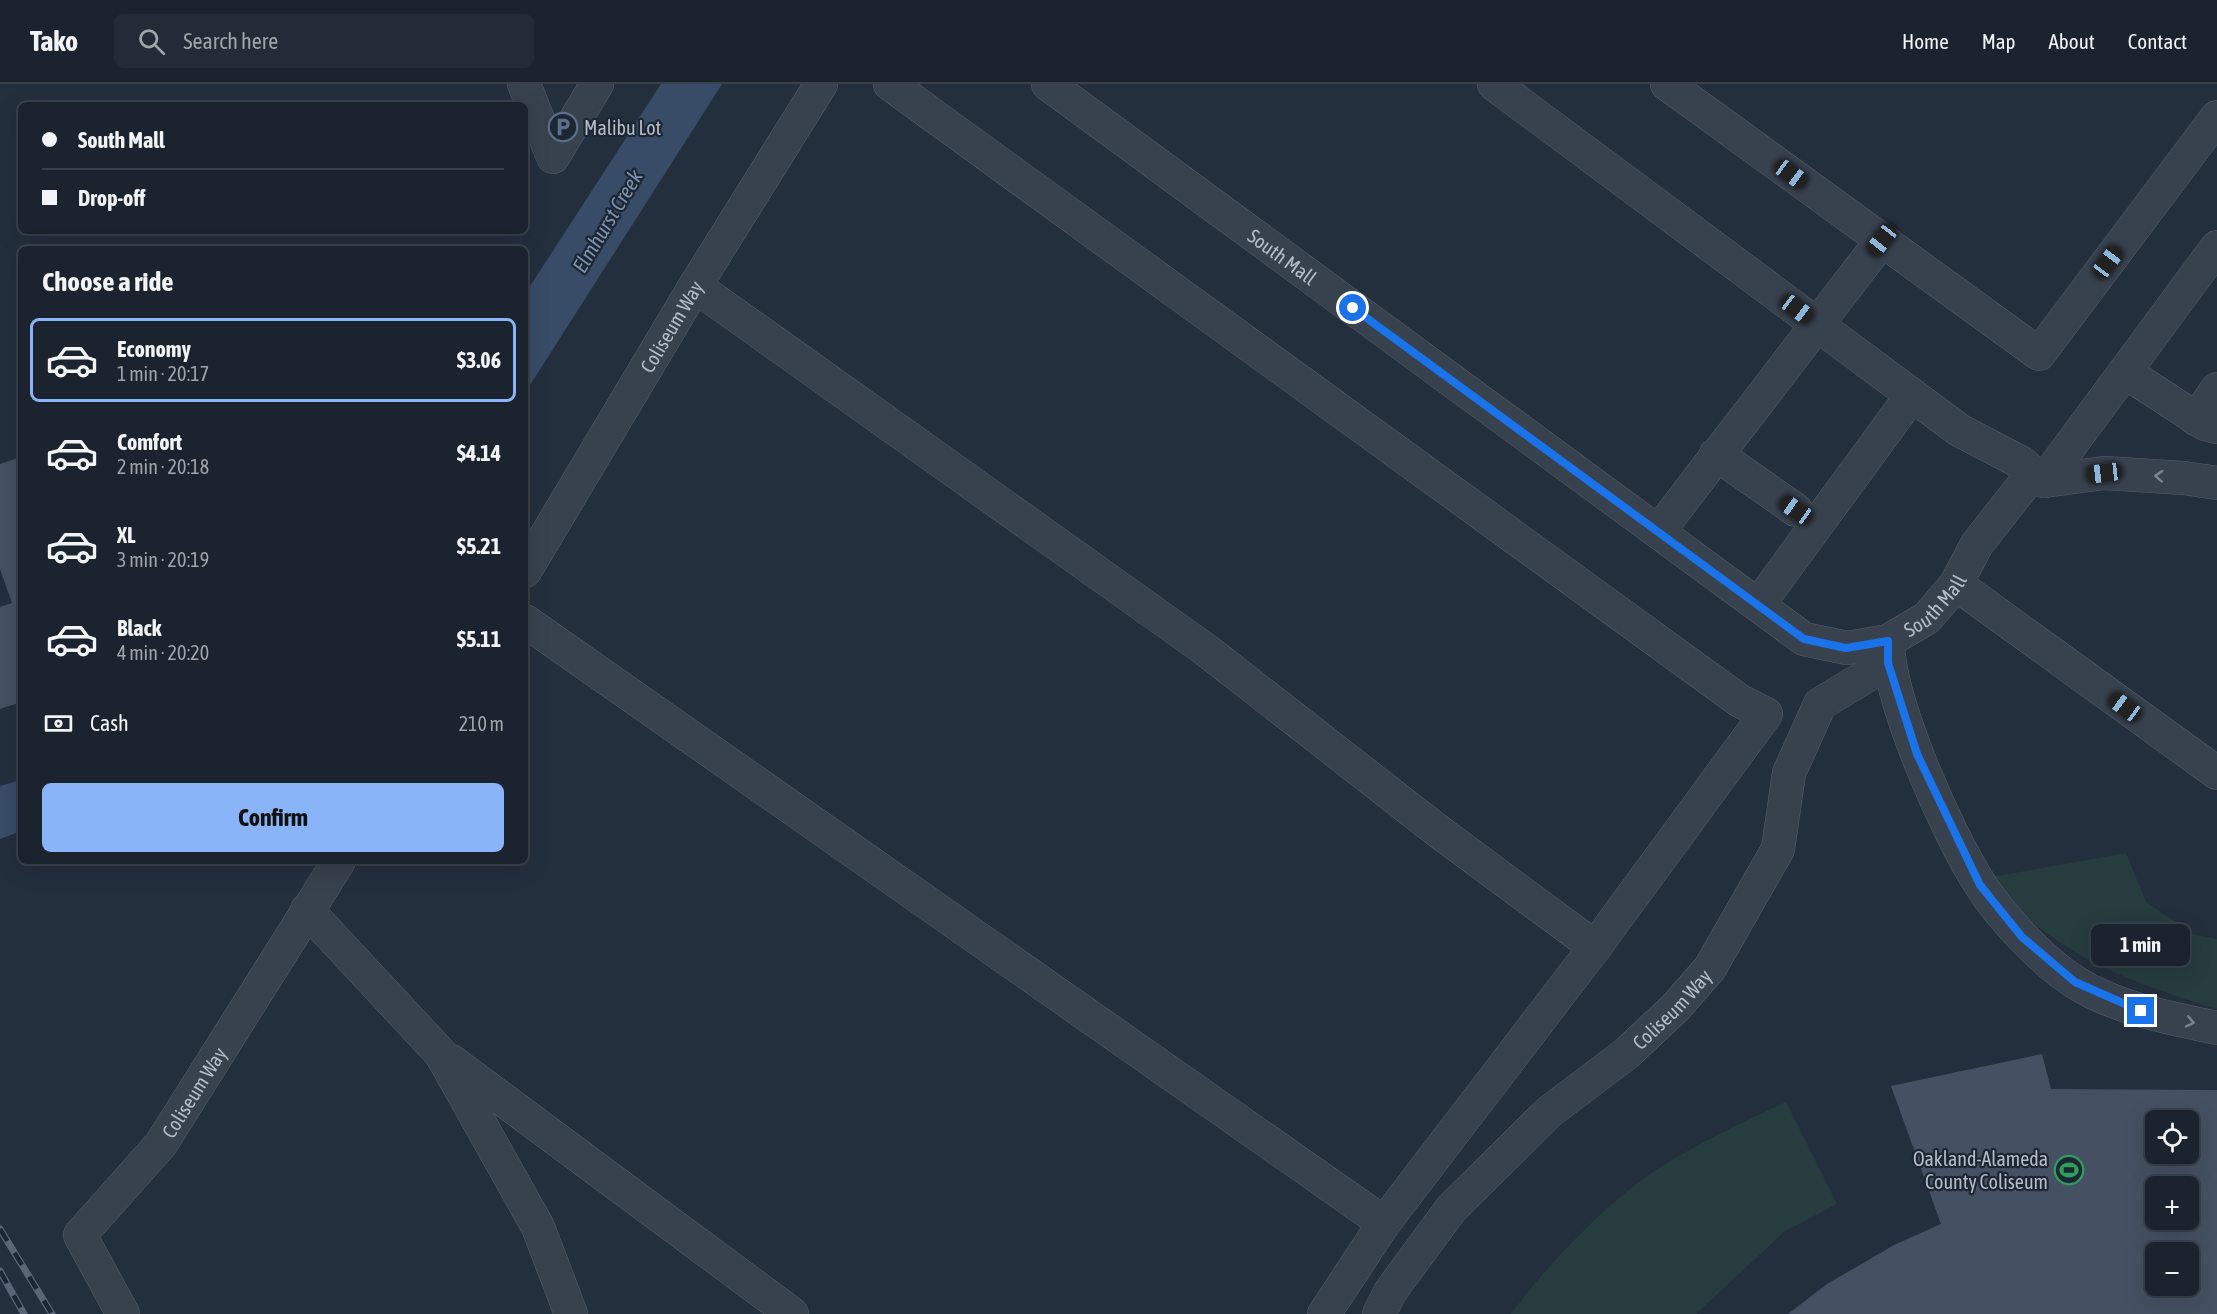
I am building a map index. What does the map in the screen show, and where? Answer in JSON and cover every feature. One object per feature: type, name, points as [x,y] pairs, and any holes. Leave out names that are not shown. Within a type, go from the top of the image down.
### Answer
[{"type":"lane","points":[[524,84],[553,157],[597,84]]},
{"type":"lane","name":"Coliseum Way","points":[[528,566],[695,286],[821,84]]},
{"type":"lane","points":[[890,84],[1740,701],[1766,714],[1595,946],[1384,1223],[1324,1314]]},
{"type":"lane","name":"South Mall","points":[[1048,84],[1804,639],[1846,648],[1888,652],[1928,618],[1956,584],[1977,544],[2038,477],[2125,372],[2217,247]]},
{"type":"lane","points":[[1494,84],[1959,430],[2022,463],[2038,477],[2104,473],[2184,478],[2217,483]]},
{"type":"lane","points":[[1666,84],[2039,354],[2217,117]]},
{"type":"lane","points":[[1658,531],[1882,240]]},
{"type":"lane","points":[[695,286],[1206,650],[1437,831],[1595,946]]},
{"type":"lane","points":[[2125,372],[2206,423],[2217,389]]},
{"type":"lane","points":[[1758,605],[1912,395]]},
{"type":"lane","points":[[1716,454],[1796,510]]},
{"type":"lane","points":[[1956,584],[2217,773]]},
{"type":"lane","points":[[528,623],[1384,1223]]},
{"type":"lane","points":[[1888,652],[1917,754],[1954,835],[1980,885],[2022,937],[2075,982],[2141,1011],[2217,1028]]},
{"type":"lane","name":"Coliseum Way","points":[[1379,1314],[1390,1292],[1451,1209],[1549,1112],[1627,1053],[1676,1007],[1710,968],[1778,849],[1789,773],[1820,704],[1888,652]]},
{"type":"lane","name":"Coliseum Way","points":[[123,1314],[80,1235],[161,1144],[337,864]]},
{"type":"lane","points":[[307,910],[441,1054],[792,1314]]},
{"type":"lane","points":[[441,1054],[538,1227],[571,1314]]},
{"type":"green space","points":[[2126,853],[2146,902],[2193,934],[2217,939],[2217,1009],[2125,977],[2082,956],[2034,923],[1986,878]]},
{"type":"green space","points":[[1786,1102],[1837,1204],[1785,1231],[1696,1314],[1511,1314],[1578,1236],[1637,1183],[1704,1142]]},
{"type":"water","name":"Elmhurst Creek","points":[[661,84],[722,84],[528,388],[528,289]]},
{"type":"water","points":[[18,781],[18,832],[0,839],[0,786]]},
{"type":"building","points":[[18,458],[18,703],[0,709],[0,607],[12,603],[0,569],[0,464]]},
{"type":"building","name":"Oakland-Alameda County Coliseum","points":[[2042,1054],[2051,1089],[2217,1090],[2217,1314],[1788,1314],[1827,1284],[1894,1245],[1941,1224],[1891,1086]]},
{"type":"railway","points":[[0,1229],[52,1314]]},
{"type":"railway","points":[[0,1271],[24,1314]]},
{"type":"place","name":"Malibu Lot","points":[[563,127]]},
{"type":"place","name":"Oakland-Alameda County Coliseum","points":[[2069,1170]]},
{"type":"route","points":[[1353,308],[1804,639],[1846,648],[1888,641],[1888,663],[1917,754],[1980,885],[2022,937],[2075,982],[2141,1011]]}]
